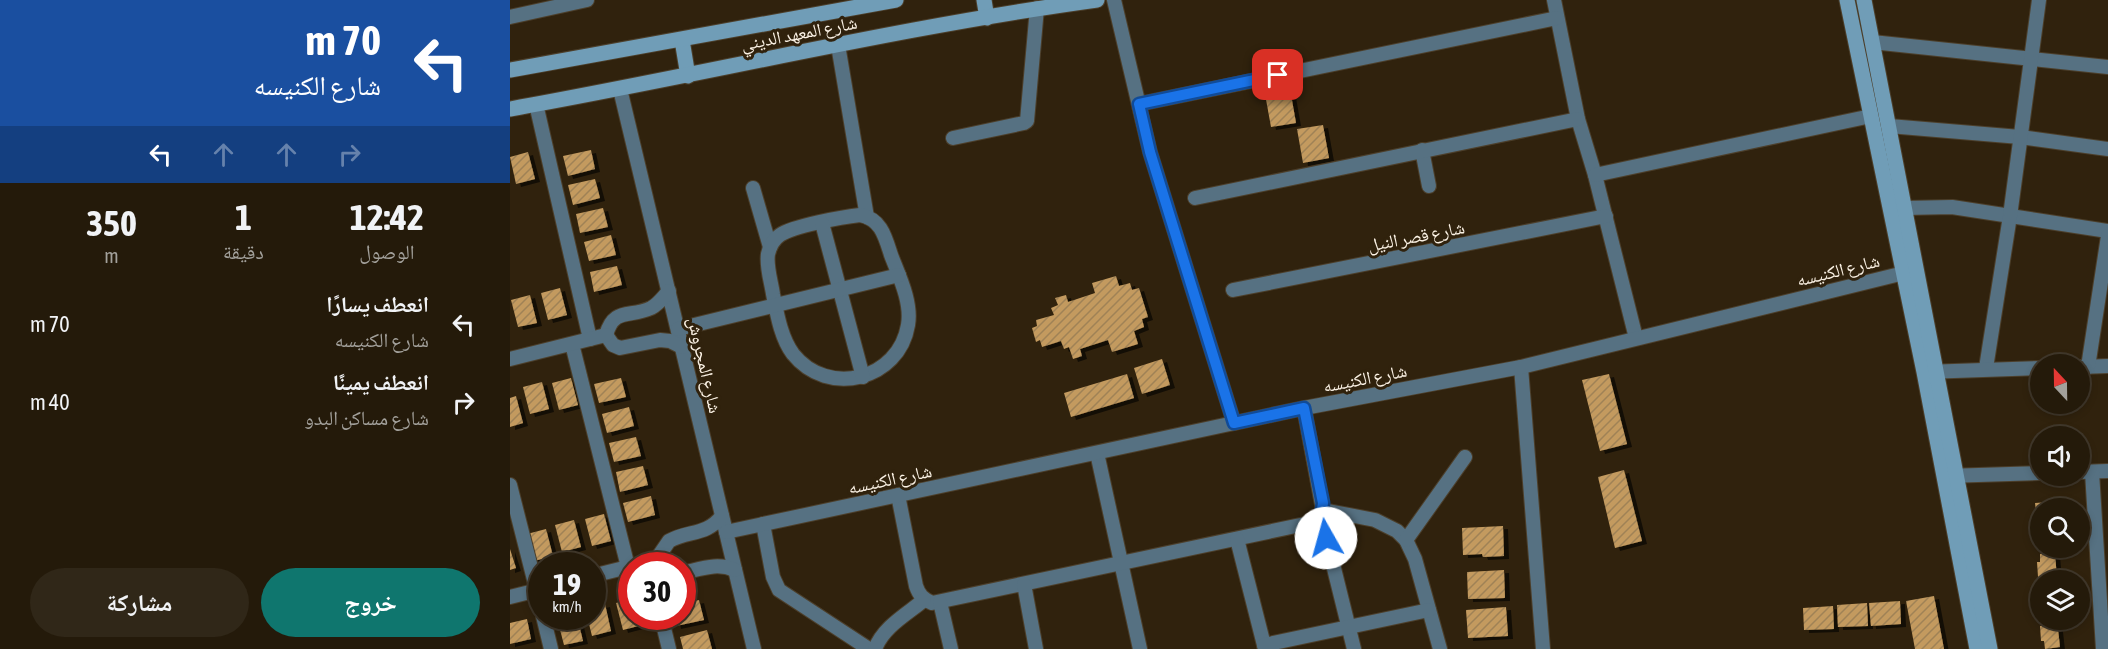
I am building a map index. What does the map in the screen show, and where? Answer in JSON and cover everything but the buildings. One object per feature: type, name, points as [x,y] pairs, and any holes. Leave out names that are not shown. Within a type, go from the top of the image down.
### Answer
[{"type":"street","points":[[510,17],[526,7],[587,0]]},
{"type":"street","name":"شارع المعهد الديني","points":[[510,70],[896,0]]},
{"type":"street","points":[[984,0],[987,18]]},
{"type":"street","name":"شارع المعهد الديني","points":[[510,109],[1037,8],[1097,0]]},
{"type":"street","points":[[1114,0],[1150,152],[1234,423]]},
{"type":"street","points":[[1554,0],[1578,119],[1606,216],[1636,338]]},
{"type":"street","points":[[1847,0],[1904,273],[1930,371]]},
{"type":"street","points":[[1864,0],[1904,208],[1930,371],[1990,649]]},
{"type":"street","points":[[1986,368],[2010,216],[2039,0]]},
{"type":"street","points":[[953,138],[1028,121],[1037,8]]},
{"type":"street","points":[[1139,104],[1557,18]]},
{"type":"street","points":[[682,40],[688,76]]},
{"type":"street","points":[[1872,42],[2108,67]]},
{"type":"street","points":[[838,45],[867,217]]},
{"type":"street","name":"شارع المجروش","points":[[621,89],[753,649]]},
{"type":"street","points":[[537,104],[590,339]]},
{"type":"street","points":[[1595,175],[1871,116]]},
{"type":"street","points":[[1195,198],[1578,119]]},
{"type":"street","points":[[1889,126],[2020,137],[2108,149]]},
{"type":"street","points":[[1422,150],[1429,186]]},
{"type":"street","points":[[753,188],[770,247],[768,265],[776,305],[784,338],[790,350],[808,368],[825,377],[844,380],[863,377],[889,362],[905,337],[908,308],[899,275],[880,226],[867,217],[852,216],[782,234],[770,247]]},
{"type":"street","points":[[1904,208],[1952,207],[2108,231]]},
{"type":"street","name":"شارع قصر النيل","points":[[1233,290],[1606,216]]},
{"type":"street","points":[[822,223],[863,377]]},
{"type":"street","points":[[2085,354],[2108,236]]},
{"type":"street","name":"شارع الكنيسه","points":[[726,532],[1304,408],[1521,366],[1904,273]]},
{"type":"street","points":[[678,329],[899,275]]},
{"type":"street","points":[[606,335],[609,324],[614,318],[653,307],[669,291]]},
{"type":"street","points":[[510,360],[606,335]]},
{"type":"street","points":[[606,335],[613,345],[620,348],[665,340],[682,347]]},
{"type":"street","points":[[572,344],[640,552]]},
{"type":"street","points":[[1521,366],[1542,649]]},
{"type":"street","points":[[2090,367],[2108,366]]},
{"type":"street","points":[[1930,371],[2030,368]]},
{"type":"street","points":[[1304,408],[1322,513],[1354,649]]},
{"type":"street","points":[[1097,453],[1140,649]]},
{"type":"street","points":[[1406,540],[1465,457]]},
{"type":"street","points":[[2090,472],[2108,471]]},
{"type":"street","points":[[1951,476],[2030,473]]},
{"type":"street","points":[[1951,476],[1977,649]]},
{"type":"street","points":[[510,485],[529,552]]},
{"type":"street","points":[[2087,486],[2105,631],[2103,649]]},
{"type":"street","points":[[898,495],[916,586],[924,600],[932,603],[1310,524],[1322,513]]},
{"type":"street","points":[[1322,513],[1375,520],[1397,531],[1406,540],[1415,559],[1440,649]]},
{"type":"street","points":[[658,552],[669,541],[707,530],[722,516]]},
{"type":"street","points":[[763,524],[773,577],[779,590],[869,649]]},
{"type":"street","points":[[1237,539],[1264,647],[1429,610]]},
{"type":"street","points":[[696,570],[717,565],[735,570]]},
{"type":"street","points":[[1024,584],[1036,649]]},
{"type":"street","points":[[510,597],[528,593]]},
{"type":"street","points":[[875,649],[882,635],[924,600]]},
{"type":"street","points":[[940,602],[951,649]]},
{"type":"street","points":[[546,630],[551,649]]},
{"type":"street","points":[[664,630],[669,649]]},
{"type":"route","points":[[1278,75],[1139,104],[1150,152],[1234,423],[1304,408],[1323,503],[1321,516],[1326,538]]}]
